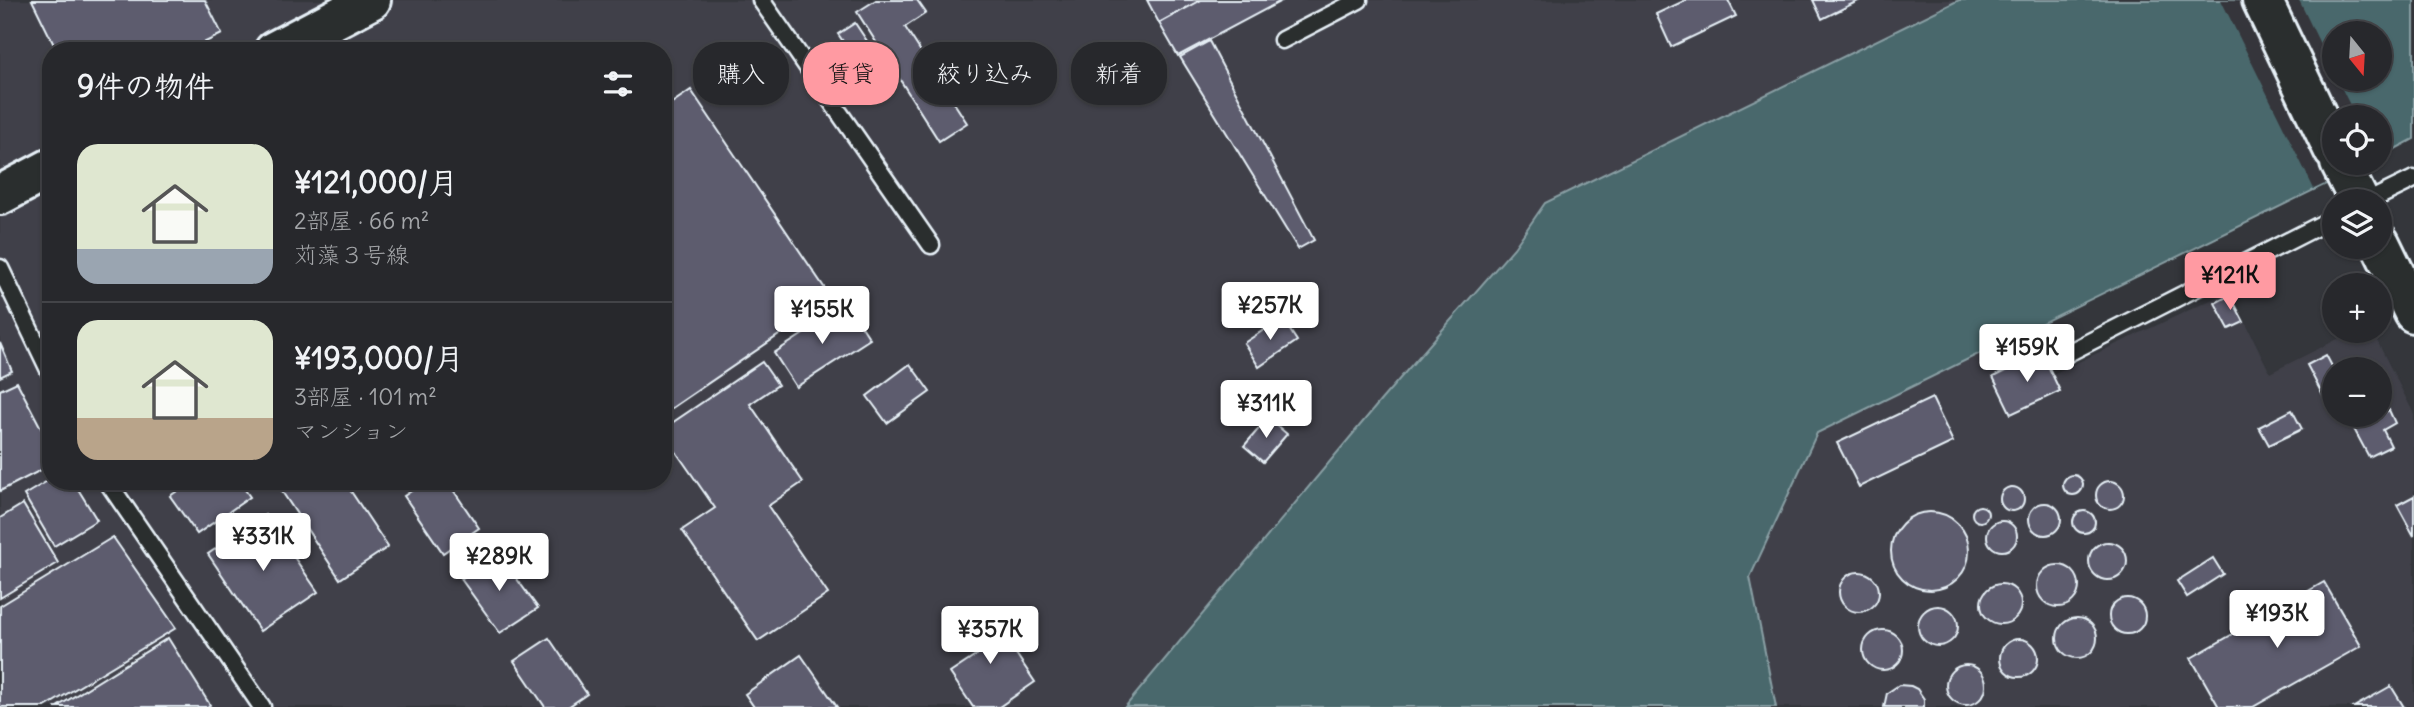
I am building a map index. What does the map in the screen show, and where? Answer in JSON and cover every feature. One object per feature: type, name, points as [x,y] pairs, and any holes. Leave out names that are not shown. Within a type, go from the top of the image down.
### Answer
[{"type":"street","points":[[291,42],[371,0]]},
{"type":"street","points":[[2262,0],[2350,178]]},
{"type":"street","points":[[0,195],[42,173]]},
{"type":"street","points":[[2388,259],[2414,313]]},
{"type":"lane","points":[[761,0],[931,245]]},
{"type":"lane","points":[[1282,40],[1359,0]]},
{"type":"lane","points":[[2350,178],[2414,179]]},
{"type":"lane","points":[[2060,358],[2322,225]]},
{"type":"lane","points":[[0,268],[42,355]]},
{"type":"lane","points":[[113,490],[262,707]]},
{"type":"shaded area","points":[[0,0],[1959,0],[1545,203],[1514,248],[1382,399],[1125,707],[0,707]]},
{"type":"shaded area","points":[[2230,291],[2270,373],[2330,343],[2378,343],[2385,357],[2322,357],[2322,427],[2392,427],[2392,371],[2414,414],[2414,707],[1776,707],[1750,577],[1817,433],[2017,335],[2040,380]]},
{"type":"water","points":[[1959,0],[2414,0],[2414,139],[2392,151],[2392,105],[2322,105],[2322,175],[2344,175],[1817,433],[1750,577],[1776,707],[1125,707],[1382,399],[1514,248],[1545,203]]},
{"type":"pier","points":[[2221,0],[2299,0],[2322,48],[2322,91],[2343,91],[2350,105],[2322,105],[2322,175],[2344,175],[2314,189]]},
{"type":"building","points":[[32,0],[205,0],[222,34],[206,42],[53,42]]},
{"type":"building","points":[[876,0],[917,0],[926,13],[905,27],[915,42],[913,100],[899,78],[899,42],[876,42],[857,12]]},
{"type":"building","points":[[1147,0],[1201,0],[1159,23]]},
{"type":"building","points":[[1201,0],[1283,0],[1178,56],[1159,23]]},
{"type":"building","points":[[1686,0],[1728,0],[1736,16],[1671,47],[1656,14]]},
{"type":"building","points":[[1813,0],[1860,0],[1822,19]]},
{"type":"building","points":[[855,23],[868,42],[844,42],[838,34]]},
{"type":"building","points":[[1209,41],[1314,240],[1298,249],[1180,57]]},
{"type":"building","points":[[691,90],[693,105],[701,105],[832,299],[672,408],[672,103]]},
{"type":"building","points":[[916,105],[955,105],[967,123],[939,141]]},
{"type":"building","points":[[2230,295],[2244,322],[2229,329],[2215,303]]},
{"type":"building","points":[[848,305],[870,339],[796,387],[774,353]]},
{"type":"building","points":[[1282,318],[1297,341],[1259,367],[1244,343]]},
{"type":"building","points":[[0,343],[12,371],[0,377]]},
{"type":"building","points":[[2042,353],[2060,391],[2011,414],[1993,377]]},
{"type":"building","points":[[2322,357],[2322,394],[2307,365]]},
{"type":"building","points":[[762,362],[778,385],[750,404],[803,482],[768,506],[828,594],[758,641],[682,530],[715,508],[672,446],[672,423]]},
{"type":"building","points":[[910,364],[930,392],[887,423],[867,396]]},
{"type":"building","points":[[17,382],[42,430],[42,470],[0,491],[0,390]]},
{"type":"building","points":[[1932,398],[1953,442],[1859,487],[1837,443]]},
{"type":"building","points":[[2292,410],[2302,429],[2269,445],[2259,427]]},
{"type":"building","points":[[1268,418],[1287,434],[1263,462],[1244,446]]},
{"type":"building","points":[[2388,427],[2383,430],[2391,446],[2369,457],[2354,429]]},
{"type":"building","points":[[2069,475],[2077,475],[2083,485],[2077,495],[2069,495],[2063,489],[2063,481]]},
{"type":"building","points":[[2110,481],[2120,485],[2124,495],[2120,505],[2110,509],[2100,505],[2096,495],[2100,485]]},
{"type":"building","points":[[42,484],[42,490],[79,490],[97,520],[54,546],[24,495]]},
{"type":"building","points":[[2012,487],[2020,491],[2024,499],[2020,507],[2012,511],[2004,507],[2000,499],[2004,491]]},
{"type":"building","points":[[179,490],[245,490],[250,497],[197,534],[170,496]]},
{"type":"building","points":[[281,490],[350,490],[388,547],[340,579]]},
{"type":"building","points":[[413,490],[453,490],[479,528],[443,553],[404,496]]},
{"type":"building","points":[[2414,496],[2414,536],[2397,505]]},
{"type":"building","points":[[2045,503],[2056,508],[2061,519],[2056,530],[2045,535],[2034,530],[2029,519],[2034,508]]},
{"type":"building","points":[[23,504],[58,563],[0,598],[0,518]]},
{"type":"building","points":[[1980,506],[1986,508],[1986,520],[1980,522],[1974,520],[1972,514],[1974,508]]},
{"type":"building","points":[[2084,511],[2092,514],[2095,522],[2092,530],[2084,533],[2076,530],[2073,522],[2076,514]]},
{"type":"building","points":[[1930,512],[1945,515],[1957,524],[1966,536],[1969,551],[1966,566],[1957,578],[1945,587],[1930,590],[1915,587],[1903,578],[1894,566],[1891,551],[1894,536],[1903,524],[1915,515]]},
{"type":"building","points":[[265,515],[318,592],[260,631],[208,554]]},
{"type":"building","points":[[2002,521],[2008,522],[2016,530],[2016,542],[2008,550],[2002,551],[1996,550],[1988,542],[1987,536],[1988,530],[1996,522]]},
{"type":"building","points":[[113,537],[176,628],[45,707],[0,707],[0,606]]},
{"type":"building","points":[[2108,542],[2122,547],[2127,561],[2122,575],[2108,580],[2094,575],[2089,561],[2094,547]]},
{"type":"building","points":[[498,553],[538,608],[500,633],[461,579]]},
{"type":"building","points":[[2213,558],[2223,574],[2187,597],[2177,581]]},
{"type":"building","points":[[2058,565],[2073,571],[2079,586],[2073,601],[2058,607],[2043,601],[2037,586],[2043,571]]},
{"type":"building","points":[[1859,572],[1873,578],[1879,592],[1873,606],[1859,612],[1845,606],[1839,592],[1845,578]]},
{"type":"building","points":[[2324,582],[2361,646],[2253,707],[2219,707],[2191,658]]},
{"type":"building","points":[[2001,584],[2009,585],[2015,590],[2020,596],[2020,612],[2015,618],[2009,623],[2001,624],[1993,623],[1987,618],[1982,612],[1981,604],[1982,596],[1987,590],[1993,585]]},
{"type":"building","points":[[2127,598],[2140,603],[2145,616],[2140,629],[2127,634],[2114,629],[2109,616],[2114,603]]},
{"type":"building","points":[[1938,606],[1946,607],[1952,612],[1957,618],[1957,634],[1952,640],[1946,645],[1938,646],[1930,645],[1924,640],[1919,634],[1918,626],[1919,618],[1924,612],[1930,607]]},
{"type":"building","points":[[986,609],[1035,682],[999,707],[973,707],[950,673],[977,655],[959,627]]},
{"type":"building","points":[[2077,618],[2091,624],[2097,638],[2091,652],[2077,658],[2063,652],[2057,638],[2063,624]]},
{"type":"building","points":[[1883,630],[1897,636],[1903,650],[1897,664],[1883,670],[1869,664],[1863,650],[1869,636]]},
{"type":"building","points":[[168,638],[210,705],[207,707],[57,707]]},
{"type":"building","points":[[549,638],[587,694],[568,707],[545,707],[514,661]]},
{"type":"building","points":[[2019,639],[2033,644],[2038,658],[2033,672],[2019,677],[2005,672],[2000,658],[2005,644]]},
{"type":"building","points":[[801,655],[837,707],[754,707],[745,694]]},
{"type":"building","points":[[1966,665],[1974,666],[1980,671],[1985,677],[1985,693],[1980,699],[1974,704],[1966,705],[1958,704],[1952,699],[1947,693],[1946,685],[1947,677],[1952,671],[1958,666]]},
{"type":"building","points":[[1899,685],[1917,689],[1924,699],[1924,707],[1884,707],[1887,693]]},
{"type":"building","points":[[2391,686],[2404,707],[2354,707]]}]
